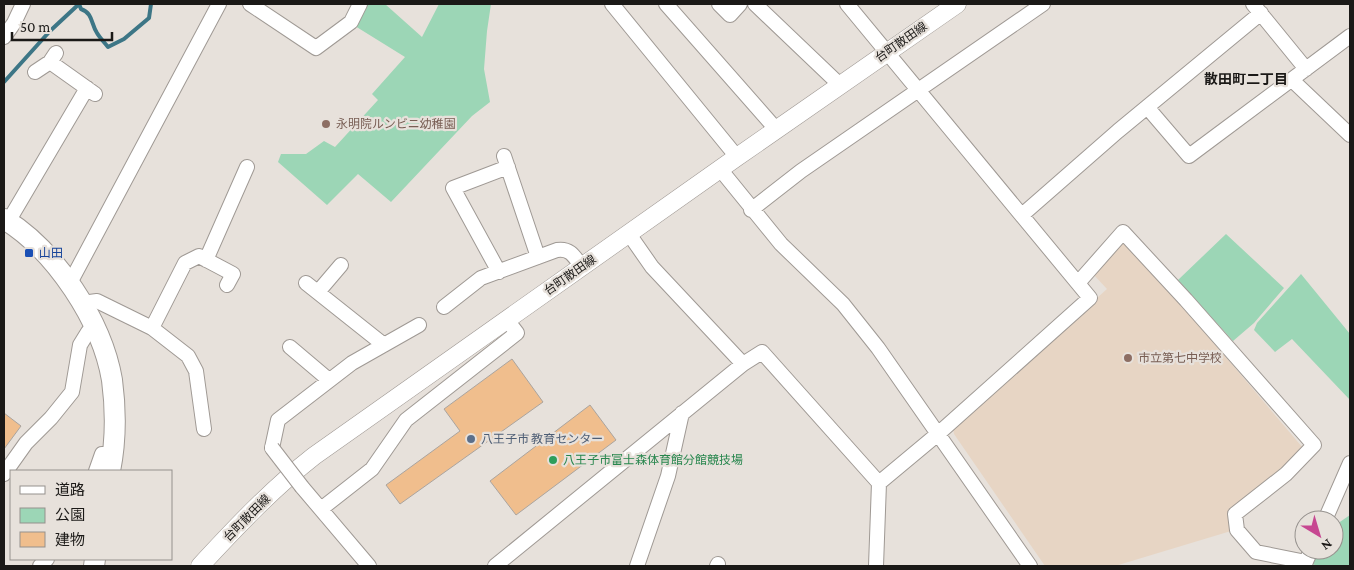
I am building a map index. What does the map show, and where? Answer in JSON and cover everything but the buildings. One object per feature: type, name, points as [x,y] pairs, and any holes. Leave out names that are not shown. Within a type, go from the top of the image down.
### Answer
[{"type":"main road","points":[[6,221],[32,241],[55,264],[70,283],[94,325],[112,380],[115,419],[112,462]]},
{"type":"street","points":[[5,34],[14,23],[23,4]]},
{"type":"street","points":[[70,283],[219,4]]},
{"type":"street","points":[[250,4],[316,48],[351,22],[360,4]]},
{"type":"street","points":[[612,4],[737,157]]},
{"type":"street","points":[[666,4],[776,129]]},
{"type":"street","points":[[719,4],[730,14],[740,4]]},
{"type":"street","points":[[755,4],[840,85]]},
{"type":"street","points":[[847,4],[1090,298],[939,433],[879,483]]},
{"type":"street","name":"台町散田線","points":[[200,566],[244,519],[299,468],[350,429],[957,4]]},
{"type":"street","points":[[751,210],[801,171],[1043,4]]},
{"type":"street","points":[[1022,215],[1147,107],[1257,8],[1306,69]]},
{"type":"street","points":[[1147,107],[1189,156],[1350,36]]},
{"type":"street","points":[[6,221],[91,91],[53,58],[35,72]]},
{"type":"street","points":[[1292,80],[1350,135]]},
{"type":"street","points":[[499,272],[453,188],[506,161],[538,257]]},
{"type":"street","points":[[206,260],[247,167]]},
{"type":"street","points":[[720,169],[751,210],[781,244],[843,304],[878,348],[1030,566]]},
{"type":"street","points":[[1078,283],[1123,232],[1186,300],[1314,445],[1286,474],[1235,514],[1237,530],[1256,552],[1294,557]]},
{"type":"street","points":[[629,234],[652,267],[743,364]]},
{"type":"street","points":[[444,307],[481,278],[557,250],[564,249],[571,252],[582,267]]},
{"type":"street","points":[[152,328],[185,263],[199,256],[233,274],[227,285]]},
{"type":"street","points":[[318,292],[341,264]]},
{"type":"street","points":[[306,283],[384,345]]},
{"type":"street","points":[[82,303],[97,301],[152,328],[188,356],[196,371],[204,429]]},
{"type":"street","points":[[321,509],[372,469],[406,420],[517,333],[507,320]]},
{"type":"street","points":[[4,474],[26,442],[72,392],[80,346],[94,325]]},
{"type":"street","points":[[365,565],[272,448],[278,420],[352,363],[419,325]]},
{"type":"street","points":[[290,347],[329,380]]},
{"type":"street","points":[[499,565],[682,413],[743,364],[762,352],[879,483],[876,566]]},
{"type":"street","points":[[637,566],[668,476],[682,413]]},
{"type":"street","points":[[96,470],[102,454],[112,462]]},
{"type":"street","points":[[1329,510],[1350,463]]},
{"type":"shaded area","name":"市立第七中学校","points":[[1123,242],[1128,242],[1303,448],[1233,512],[1231,531],[1115,566],[1045,566],[954,434],[953,427],[1107,289],[1093,274]]},
{"type":"green space","points":[[366,4],[385,4],[422,37],[439,4],[491,4],[484,69],[490,102],[472,116],[391,202],[358,174],[327,205],[278,162],[281,154],[306,154],[324,141],[335,147],[378,100],[372,94],[405,57],[355,26]]},
{"type":"green space","points":[[1226,234],[1284,288],[1254,323],[1233,341],[1178,280]]},
{"type":"green space","points":[[1301,274],[1350,334],[1350,400],[1292,339],[1275,352],[1254,330],[1257,323]]},
{"type":"green space","points":[[1350,515],[1350,566],[1318,566],[1312,564],[1314,560],[1344,560],[1344,519]]},
{"type":"waterway","points":[[4,82],[50,31],[79,4],[81,9],[88,13],[95,30],[108,47],[124,39],[149,18],[151,4]]},
{"type":"place","name":"永明院ルンビニ幼稚園","points":[[326,124]]},
{"type":"place","name":"山田","points":[[29,253]]},
{"type":"place","name":"市立第七中学校","points":[[1128,358]]},
{"type":"place","name":"八王子市 教育センター","points":[[471,439]]},
{"type":"place","name":"八王子市富士森体育館分館競技場","points":[[553,460]]},
{"type":"district","name":"散田町二丁目","points":[[1246,79]]}]
